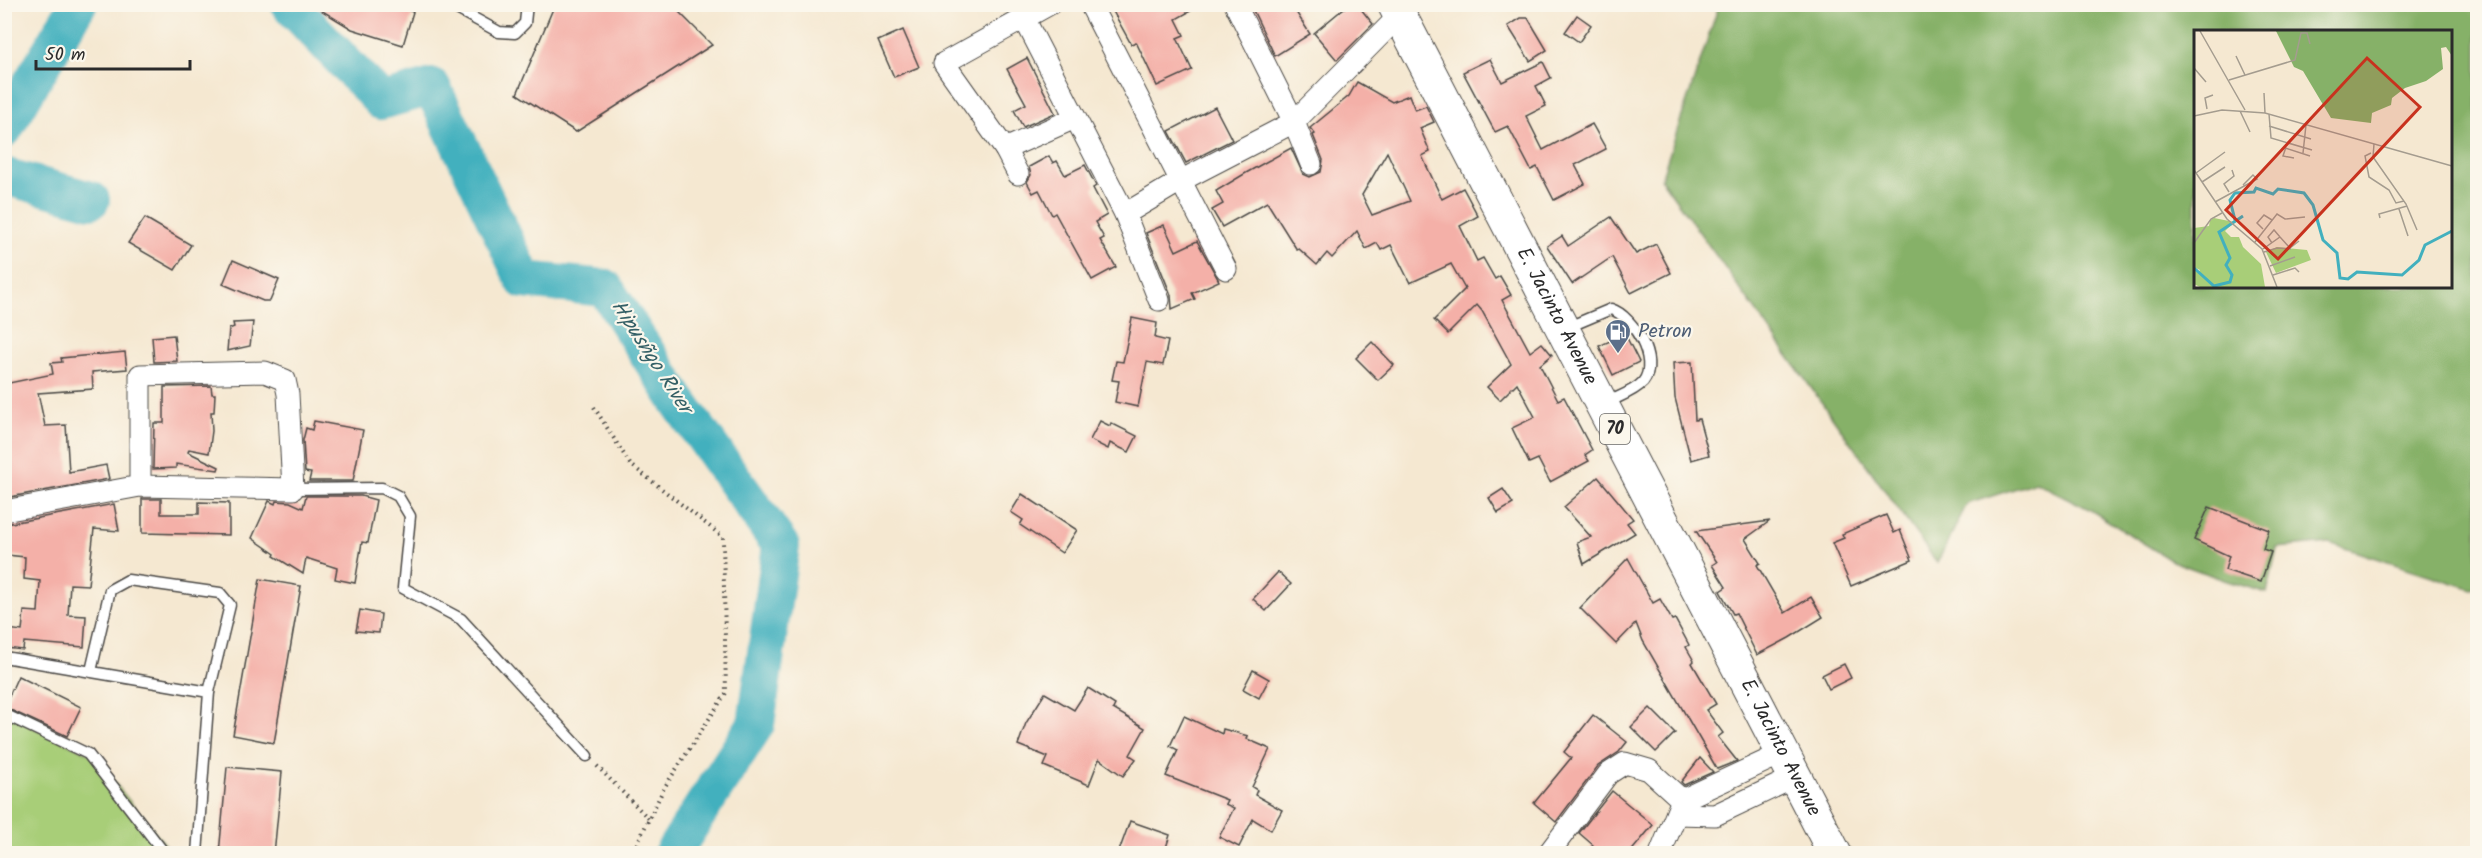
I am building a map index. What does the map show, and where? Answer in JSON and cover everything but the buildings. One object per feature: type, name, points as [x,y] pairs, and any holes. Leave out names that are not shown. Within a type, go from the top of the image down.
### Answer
[{"type":"main road","name":"E. Jacinto Avenue","points":[[1397,10],[1834,854]]},
{"type":"street","points":[[1018,174],[1005,150],[944,63],[1050,4]]},
{"type":"street","points":[[1090,4],[1227,269]]},
{"type":"street","points":[[1235,4],[1294,122],[1311,164]]},
{"type":"street","points":[[1125,214],[1182,180],[1294,122],[1397,10]]},
{"type":"street","points":[[1024,18],[1125,214],[1159,300]]},
{"type":"street","points":[[1005,150],[1075,118]]},
{"type":"street","points":[[4,511],[140,486],[293,489],[288,394],[285,380],[265,372],[140,375],[140,486]]},
{"type":"street","points":[[1548,854],[1608,774],[1625,764],[1649,770],[1679,807],[1715,815],[1789,765]]},
{"type":"street","points":[[1660,854],[1679,807]]},
{"type":"lane","points":[[448,4],[499,32],[515,33],[525,23],[527,4]]},
{"type":"lane","points":[[1563,329],[1611,309],[1621,312],[1630,321],[1648,357],[1650,369],[1643,382],[1634,389],[1602,405]]},
{"type":"lane","points":[[293,489],[382,488],[398,496],[410,516],[403,588],[461,619],[587,756]]},
{"type":"lane","points":[[92,671],[110,590],[128,580],[220,593],[230,605],[209,692],[197,854]]},
{"type":"lane","points":[[4,657],[209,692]]},
{"type":"lane","points":[[4,714],[88,754],[165,854]]},
{"type":"path","points":[[594,407],[630,464],[723,537],[726,693],[664,788],[632,854]]},
{"type":"path","points":[[587,756],[649,819]]},
{"type":"green space","points":[[1719,5],[2477,5],[2477,587],[2472,589],[2329,543],[2277,548],[2267,593],[2172,561],[2089,509],[2036,482],[1967,504],[1937,563],[1661,179]]},
{"type":"green space","points":[[5,714],[91,754],[172,853],[5,854]]},
{"type":"waterway","name":"Hipusñgo River","points":[[4,129],[78,4]]},
{"type":"waterway","name":"Hipusñgo River","points":[[289,4],[381,101],[432,87],[524,280],[605,288],[678,401],[781,546],[756,724],[672,854]]},
{"type":"waterway","name":"Hipusñgo River","points":[[4,176],[91,200]]},
{"type":"place","name":"Petron","points":[[1618,355]]}]
